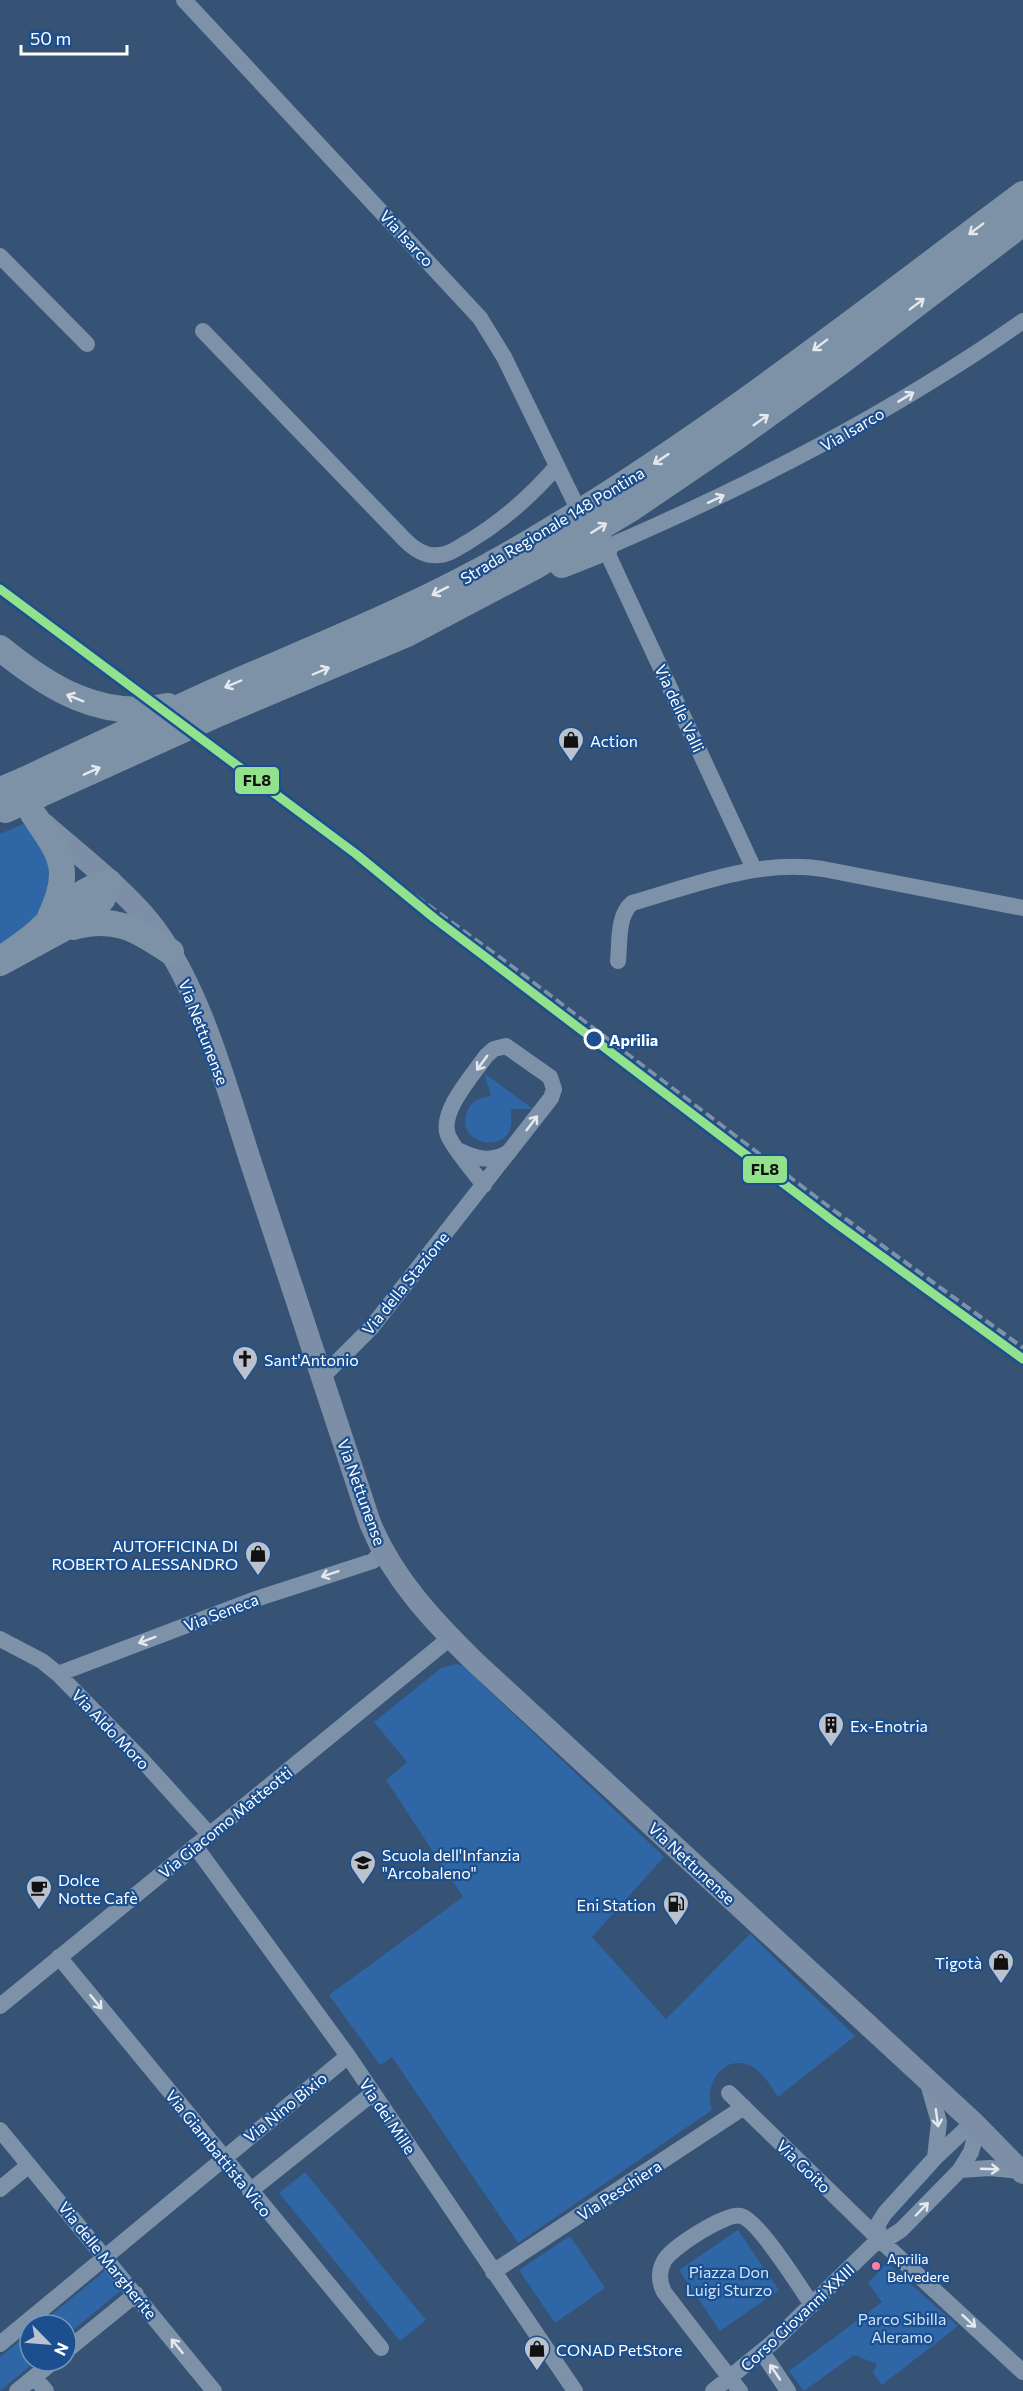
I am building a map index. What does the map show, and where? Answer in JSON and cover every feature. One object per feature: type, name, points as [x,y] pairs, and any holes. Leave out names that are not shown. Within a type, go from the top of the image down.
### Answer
[{"type":"highway","name":"Strada Regionale 148 Pontina","points":[[213,704],[492,564],[579,512],[743,402],[1023,194]]},
{"type":"highway","name":"Strada Regionale 148 Pontina","points":[[2,804],[140,728],[407,634],[494,590],[592,532],[710,456],[820,377],[1023,224]]},
{"type":"highway","points":[[494,590],[605,548]]},
{"type":"highway","points":[[0,648],[33,674],[72,697],[96,705],[140,728],[162,708],[213,704]]},
{"type":"highway","points":[[0,961],[49,919],[60,896],[61,860],[24,793]]},
{"type":"highway","points":[[0,961],[31,938],[79,894],[93,886],[109,882]]},
{"type":"highway","points":[[0,961],[59,932],[95,909],[104,898],[109,882]]},
{"type":"highway","points":[[59,932],[93,921],[112,923],[145,935],[171,952]]},
{"type":"main road","name":"Via Nettunense","points":[[24,793],[146,919],[171,952],[195,1000],[226,1086],[370,1523],[382,1551],[424,1610],[450,1638],[976,2125],[1022,2172]]},
{"type":"street","name":"Via Isarco","points":[[184,0],[472,308],[499,346],[579,512]]},
{"type":"street","points":[[0,256],[87,344]]},
{"type":"street","name":"Via Isarco","points":[[605,548],[690,512],[820,447],[914,393],[1023,321]]},
{"type":"street","points":[[203,331],[405,540],[420,551],[442,555],[480,535],[520,505],[557,466]]},
{"type":"street","name":"Via delle Valli","points":[[605,548],[754,869]]},
{"type":"street","points":[[618,961],[622,920],[626,908],[632,903],[754,869],[781,866],[823,869],[1023,908]]},
{"type":"street","points":[[459,1151],[488,1160],[500,1158],[511,1150],[551,1098],[554,1089],[553,1081],[547,1074],[506,1046],[494,1049],[486,1056],[450,1108],[445,1122],[448,1136],[483,1185]]},
{"type":"street","name":"Via della Stazione","points":[[322,1377],[370,1328],[511,1150]]},
{"type":"street","name":"Via Seneca","points":[[58,1674],[256,1599],[373,1560],[382,1551]]},
{"type":"street","name":"Via Giacomo Matteotti","points":[[0,2006],[450,1638]]},
{"type":"street","name":"Via Aldo Moro","points":[[0,1639],[42,1661],[58,1674],[143,1761],[209,1834]]},
{"type":"street","name":"Via dei Mille","points":[[195,1846],[348,2056],[575,2391]]},
{"type":"street","name":"Via Giambattista Vico","points":[[59,1957],[381,2348]]},
{"type":"street","name":"Via Nino Bixio","points":[[0,2344],[348,2056]]},
{"type":"street","points":[[927,2079],[939,2122],[935,2158]]},
{"type":"street","points":[[250,2191],[373,2093]]},
{"type":"street","name":"Via Goito","points":[[729,2093],[879,2239],[1023,2373]]},
{"type":"street","name":"Via Peschiera","points":[[493,2272],[744,2107]]},
{"type":"street","name":"Corso Giovanni XXIII","points":[[879,2239],[880,2220],[935,2158],[976,2125]]},
{"type":"street","name":"Corso Giovanni XXIII","points":[[713,2391],[735,2385],[762,2352],[879,2239],[887,2239],[902,2229],[960,2170],[977,2137],[976,2125]]},
{"type":"street","name":"Via delle Margherite","points":[[0,2130],[214,2391]]},
{"type":"street","points":[[0,2189],[29,2165]]},
{"type":"street","points":[[960,2170],[990,2168],[1022,2172]]},
{"type":"street","points":[[735,2385],[662,2288],[661,2268],[670,2254],[719,2221],[732,2216],[741,2216],[748,2219],[758,2230],[812,2305]]},
{"type":"street","points":[[78,2341],[136,2294]]},
{"type":"street","points":[[762,2352],[788,2391]]},
{"type":"street","points":[[17,2391],[39,2373]]},
{"type":"street","points":[[34,2377],[46,2391]]},
{"type":"green space","points":[[23,824],[35,830],[54,866],[44,904],[33,922],[0,949],[0,834]]},
{"type":"green space","points":[[484,1073],[533,1109],[510,1109],[511,1125],[506,1136],[498,1141],[477,1140],[469,1133],[465,1123],[468,1110],[474,1101],[491,1096]]},
{"type":"green space","points":[[456,1664],[463,1666],[664,1857],[592,1937],[666,2019],[750,1934],[855,2036],[778,2097],[763,2076],[753,2067],[743,2063],[725,2067],[714,2081],[711,2090],[712,2110],[518,2243],[392,2057],[380,2065],[329,1995],[463,1897],[386,1780],[407,1762],[374,1722],[441,1668]]},
{"type":"green space","points":[[305,2172],[426,2320],[400,2341],[279,2193]]},
{"type":"green space","name":"Piazza Don Luigi Sturzo","points":[[738,2230],[779,2290],[720,2331],[679,2270]]},
{"type":"green space","points":[[570,2236],[605,2288],[555,2323],[519,2270]]},
{"type":"green space","name":"Parco Sibilla Aleramo","points":[[887,2263],[958,2326],[882,2385],[873,2373],[877,2364],[854,2355],[804,2391],[789,2371],[882,2302],[868,2283]]},
{"type":"green space","points":[[107,2269],[124,2288],[78,2326],[78,2313],[54,2313]]},
{"type":"green space","points":[[18,2342],[18,2373],[22,2373],[0,2391],[0,2357]]},
{"type":"railway","points":[[322,828],[507,963],[826,1205],[1023,1348]]},
{"type":"transit line","name":"FL8","points":[[0,589],[356,854],[434,918],[833,1221],[1023,1359]]},
{"type":"place","name":"Action","points":[[571,763]]},
{"type":"place","name":"Aprilia","points":[[594,1039]]},
{"type":"place","name":"Sant'Antonio","points":[[245,1382]]},
{"type":"place","name":"AUTOFFICINA DI ROBERTO ALESSANDRO","points":[[258,1577]]},
{"type":"place","name":"Ex-Enotria","points":[[831,1748]]},
{"type":"place","name":"Scuola dell'Infanzia \"Arcobaleno\"","points":[[363,1886]]},
{"type":"place","name":"Dolce Notte Cafè","points":[[39,1911]]},
{"type":"place","name":"Eni Station","points":[[676,1927]]},
{"type":"place","name":"Tigotà","points":[[1001,1985]]},
{"type":"place","name":"Aprilia Belvedere","points":[[876,2266]]},
{"type":"place","name":"CONAD PetStore","points":[[537,2372]]}]
